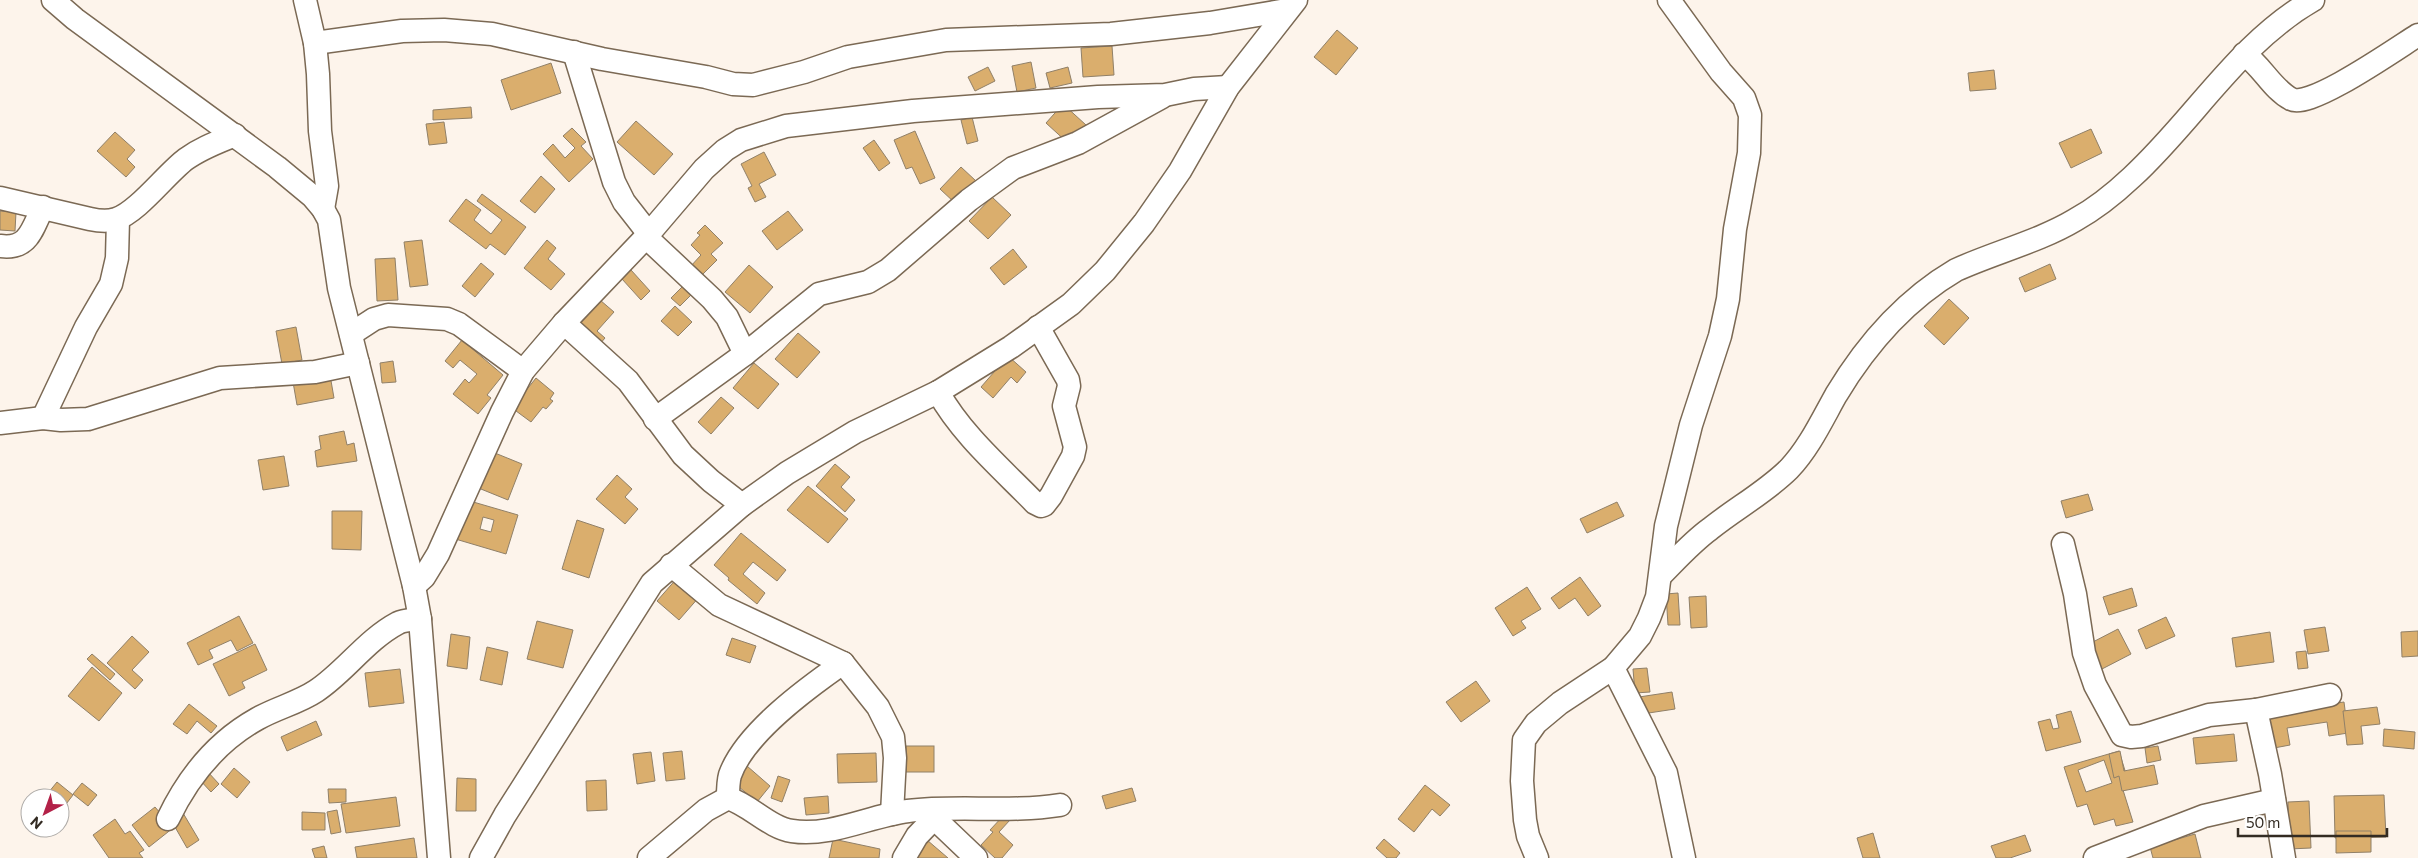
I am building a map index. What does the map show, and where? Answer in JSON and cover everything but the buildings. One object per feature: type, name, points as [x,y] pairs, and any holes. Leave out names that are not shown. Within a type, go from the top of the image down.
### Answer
[{"type":"street","points":[[53,0],[75,19],[235,135],[306,190],[323,209],[329,220],[339,288],[414,586],[420,619],[439,858]]},
{"type":"street","points":[[305,0],[315,43],[320,130],[327,186],[323,209]]},
{"type":"street","points":[[1537,858],[1524,820],[1522,781],[1524,740],[1536,723],[1553,708],[1613,668],[1636,642],[1649,618],[1657,597],[1666,526],[1691,425],[1720,336],[1728,300],[1735,228],[1748,152],[1750,115],[1744,98],[1700,44],[1669,0]]},
{"type":"street","points":[[1660,575],[1710,529],[1790,468],[1807,445],[1862,354],[1905,309],[1940,280],[1956,270],[2074,221],[2111,195],[2132,178],[2155,154],[2244,54],[2296,10],[2313,0]]},
{"type":"street","points":[[315,43],[402,31],[444,30],[492,34],[733,84],[754,85],[804,72],[848,57],[946,40],[1111,34],[1210,23],[1292,5]]},
{"type":"street","points":[[482,858],[505,815],[554,741],[638,602],[652,583],[742,505],[787,473],[855,432],[938,392],[1011,347],[1071,304],[1105,271],[1144,223],[1180,171],[1228,87],[1292,5]]},
{"type":"street","points":[[2244,54],[2257,63],[2287,97],[2294,101],[2302,102],[2334,88],[2418,35]]},
{"type":"street","points":[[574,52],[614,182],[624,202],[647,236],[712,299],[727,317],[745,354]]},
{"type":"street","points":[[414,586],[424,577],[438,554],[502,412],[523,371],[564,323],[647,236],[704,169],[725,150],[740,140],[786,126],[913,111],[1098,97],[1165,95],[1194,89],[1228,87]]},
{"type":"street","points":[[655,419],[745,354],[819,294],[868,282],[888,270],[969,200],[1013,168],[1078,143],[1165,95]]},
{"type":"street","points":[[0,198],[90,219],[103,221],[118,219],[133,209],[186,159],[206,146],[235,135]]},
{"type":"street","points":[[0,246],[9,247],[21,244],[27,239],[44,207]]},
{"type":"street","points":[[43,418],[86,327],[111,284],[117,258],[118,219]]},
{"type":"street","points":[[351,334],[374,320],[388,316],[447,319],[459,324],[523,371]]},
{"type":"street","points":[[564,323],[628,381],[683,454],[711,481],[742,505]]},
{"type":"street","points":[[938,392],[950,413],[976,443],[1035,503],[1041,506],[1044,505],[1070,465],[1075,447],[1064,406],[1069,386],[1068,380],[1038,327]]},
{"type":"street","points":[[0,423],[43,418],[61,420],[88,418],[160,398],[220,378],[315,372],[358,363]]},
{"type":"street","points":[[2063,544],[2075,594],[2084,653],[2095,685],[2111,718],[2122,735],[2131,737],[2142,736],[2209,715],[2256,710],[2330,695]]},
{"type":"street","points":[[671,565],[719,605],[744,619],[768,626],[792,640],[816,649],[843,664],[878,707],[893,737],[895,758],[892,814]]},
{"type":"street","points":[[168,819],[181,793],[200,765],[233,736],[258,718],[316,691],[379,635],[399,622],[420,619]]},
{"type":"street","points":[[728,798],[730,776],[747,747],[790,701],[843,664]]},
{"type":"street","points":[[1613,668],[1666,773],[1684,858]]},
{"type":"street","points":[[2256,710],[2284,858]]},
{"type":"street","points":[[649,858],[706,810],[728,798],[738,801],[778,826],[789,831],[805,833],[855,824],[892,814],[938,814],[1060,805]]},
{"type":"street","points":[[2095,858],[2204,816],[2274,800]]},
{"type":"street","points":[[904,858],[917,836],[938,814]]},
{"type":"street","points":[[938,814],[976,858]]}]
